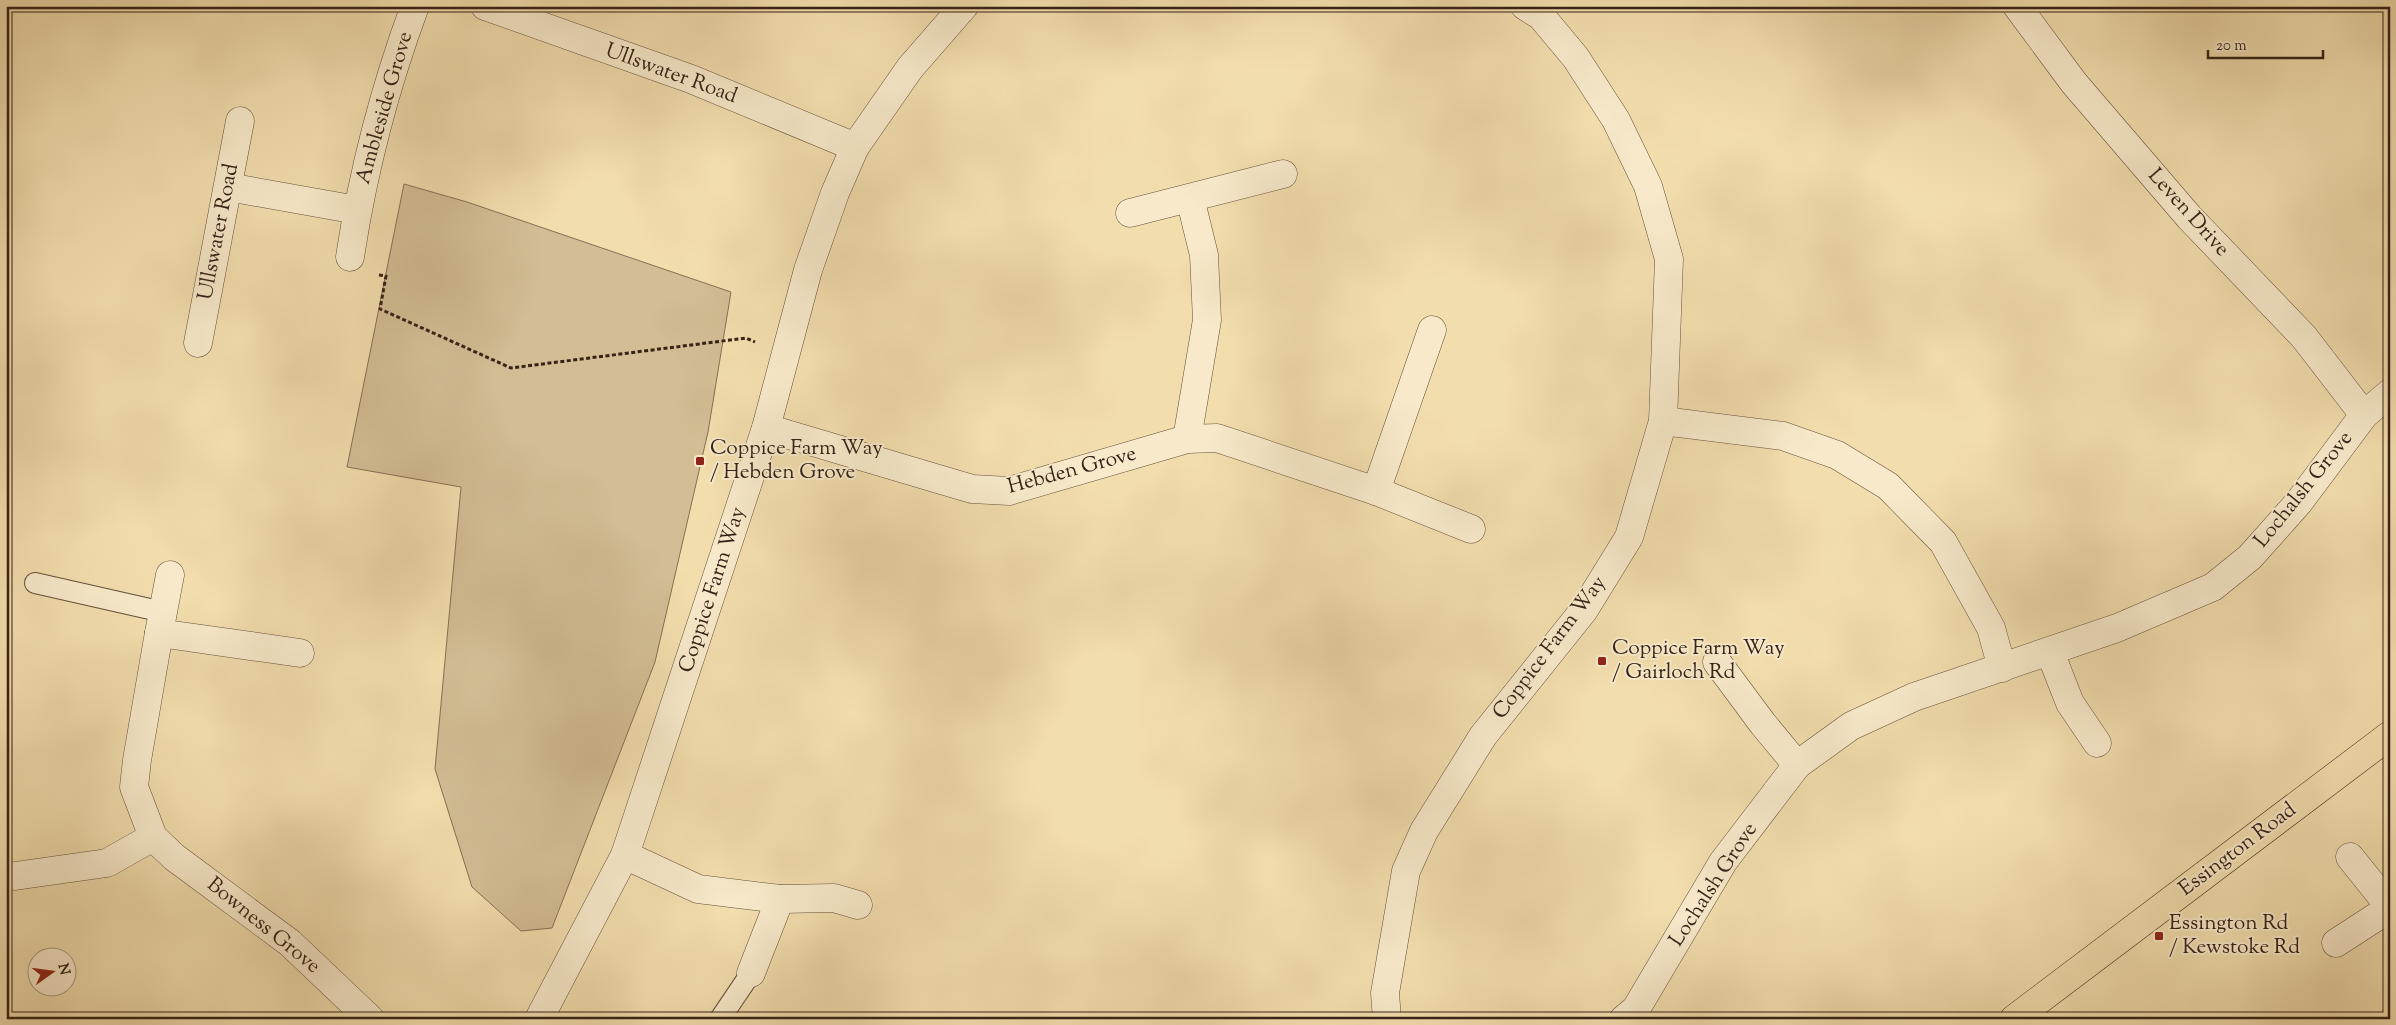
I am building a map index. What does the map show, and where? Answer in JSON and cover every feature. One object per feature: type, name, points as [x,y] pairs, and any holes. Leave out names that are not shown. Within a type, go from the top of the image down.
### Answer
[{"type":"main road","name":"Essington Road","points":[[2014,1019],[2390,735]]},
{"type":"street","name":"Ambleside Grove","points":[[350,257],[357,210],[394,64],[415,6]]},
{"type":"street","name":"Ullswater Road","points":[[485,6],[691,79],[855,147]]},
{"type":"street","name":"Coppice Farm Way","points":[[540,1019],[625,855],[766,428],[808,270],[835,193],[855,147],[910,68],[964,6]]},
{"type":"street","name":"Coppice Farm Way","points":[[1387,1019],[1385,993],[1406,871],[1424,831],[1483,736],[1584,610],[1629,537],[1663,420],[1668,259],[1648,186],[1616,120],[1576,58],[1541,16],[1525,6]]},
{"type":"street","name":"Leven Drive","points":[[2017,6],[2074,83],[2189,217],[2304,337],[2364,416]]},
{"type":"street","name":"Ullswater Road","points":[[198,342],[240,121]]},
{"type":"street","points":[[1130,213],[1283,174]]},
{"type":"street","name":"Ambleside Grove","points":[[228,187],[357,210]]},
{"type":"street","points":[[1187,439],[1208,320],[1204,255],[1190,198]]},
{"type":"street","points":[[1376,491],[1432,330]]},
{"type":"street","name":"Lochalsh Grove","points":[[1636,1015],[1723,862],[1797,765],[1859,723],[1914,696],[2117,628],[2213,587],[2250,557],[2300,502],[2364,416],[2390,393]]},
{"type":"street","points":[[1663,420],[1783,436],[1837,455],[1888,486],[1943,542],[1992,628],[2002,668]]},
{"type":"street","name":"Hebden Grove","points":[[766,428],[972,490],[1009,491],[1187,439],[1217,438],[1376,491],[1471,529]]},
{"type":"street","name":"Bowness Grove","points":[[170,575],[137,760],[134,787],[153,837],[174,857],[290,942],[370,1019]]},
{"type":"street","points":[[161,623],[300,653]]},
{"type":"street","points":[[2050,652],[2070,703],[2097,744]]},
{"type":"street","points":[[1717,662],[1763,724],[1797,765]]},
{"type":"street","points":[[15,876],[107,863],[153,837]]},
{"type":"street","points":[[625,855],[698,888],[780,899],[834,898],[858,905]]},
{"type":"street","points":[[2336,943],[2390,907],[2350,856]]},
{"type":"street","points":[[751,973],[780,899]]},
{"type":"lane","points":[[35,583],[161,623]]},
{"type":"lane","points":[[720,1019],[751,973]]},
{"type":"path","points":[[350,257],[347,269],[386,276],[380,309],[511,368],[746,338],[785,356]]},
{"type":"shaded area","points":[[404,184],[467,202],[731,292],[708,432],[655,662],[552,928],[521,931],[472,887],[435,769],[461,487],[347,467]]},
{"type":"place","name":"Coppice Farm Way / Hebden Grove","points":[[700,461]]},
{"type":"place","name":"Coppice Farm Way / Gairloch Rd","points":[[1602,661]]},
{"type":"place","name":"Essington Rd / Kewstoke Rd","points":[[2159,936]]}]
